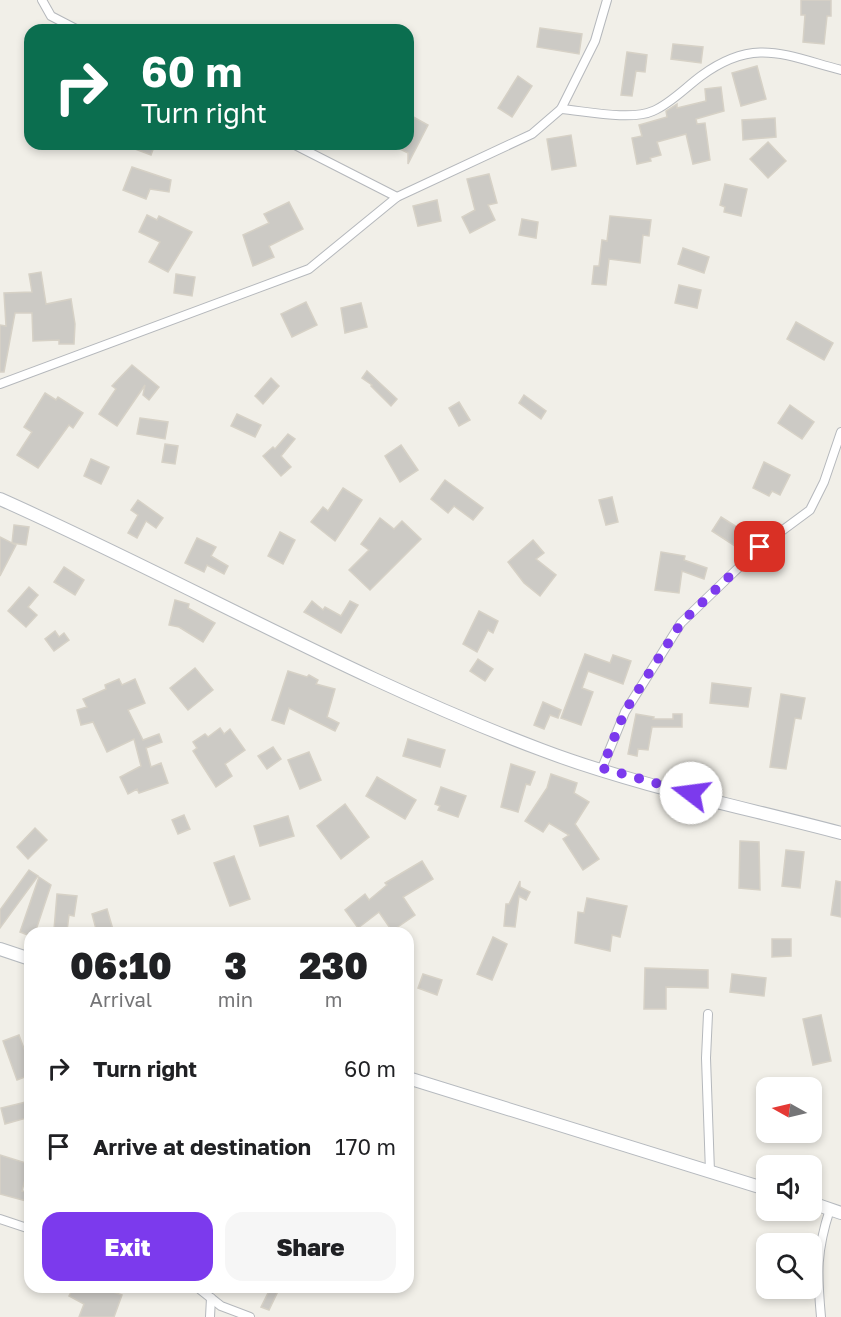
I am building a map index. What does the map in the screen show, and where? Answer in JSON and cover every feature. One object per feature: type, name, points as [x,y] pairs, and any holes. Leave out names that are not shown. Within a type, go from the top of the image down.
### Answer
[{"type":"street","points":[[42,0],[51,16],[66,24]]},
{"type":"street","points":[[0,384],[309,269],[398,197],[532,135],[561,109],[595,41],[607,0]]},
{"type":"street","points":[[561,109],[635,115],[653,111],[716,65],[742,53],[769,51],[841,70]]},
{"type":"street","points":[[306,150],[398,197]]},
{"type":"street","points":[[602,768],[625,711],[681,623],[760,547],[810,510],[824,482],[841,432]]},
{"type":"street","points":[[0,499],[352,669],[534,747],[602,768],[841,833]]},
{"type":"street","points":[[0,949],[24,956]]},
{"type":"street","points":[[708,1014],[706,1058],[710,1172]]},
{"type":"street","points":[[414,1080],[756,1187]]},
{"type":"street","points":[[821,1317],[819,1241],[836,1211]]},
{"type":"street","points":[[0,1219],[24,1227]]},
{"type":"street","points":[[204,1293],[221,1306],[250,1317]]},
{"type":"street","points":[[210,1317],[211,1298]]},
{"type":"building","points":[[801,0],[831,0],[831,16],[827,16],[824,44],[803,42],[805,15],[801,15]]},
{"type":"building","points":[[540,28],[582,34],[579,54],[537,47]]},
{"type":"building","points":[[673,44],[703,47],[701,63],[671,59]]},
{"type":"building","points":[[627,52],[647,55],[645,72],[636,71],[632,96],[621,95]]},
{"type":"building","points":[[757,66],[766,99],[741,106],[732,73]]},
{"type":"building","points":[[518,76],[532,86],[512,117],[498,108]]},
{"type":"building","points":[[721,87],[724,111],[696,119],[697,124],[705,123],[710,160],[693,164],[686,134],[657,142],[661,155],[650,158],[651,161],[637,164],[632,138],[642,136],[639,125],[667,117],[666,111],[677,104],[677,108],[706,101],[705,89]]},
{"type":"building","points":[[414,117],[428,125],[408,164],[408,153],[402,150],[414,150]]},
{"type":"building","points":[[775,118],[776,137],[743,140],[742,120]]},
{"type":"building","points":[[571,135],[576,166],[552,170],[547,139]]},
{"type":"building","points":[[768,142],[786,161],[768,178],[750,159]]},
{"type":"building","points":[[138,150],[153,150],[151,155]]},
{"type":"building","points":[[132,167],[171,180],[169,192],[150,189],[146,199],[123,190]]},
{"type":"building","points":[[489,174],[497,203],[488,205],[495,220],[470,233],[462,217],[475,210],[467,179]]},
{"type":"building","points":[[725,184],[747,189],[741,216],[724,212],[725,207],[720,205]]},
{"type":"building","points":[[437,200],[441,221],[418,226],[413,206]]},
{"type":"building","points":[[289,202],[303,229],[269,246],[274,257],[253,266],[243,235],[269,223],[264,214]]},
{"type":"building","points":[[147,215],[157,220],[159,216],[192,232],[168,272],[149,262],[160,242],[139,232]]},
{"type":"building","points":[[610,216],[651,220],[649,236],[643,235],[640,263],[609,259],[606,285],[592,284],[594,266],[599,266],[602,240],[607,241]]},
{"type":"building","points":[[522,219],[538,222],[536,238],[519,235]]},
{"type":"building","points":[[683,248],[709,257],[704,273],[678,264]]},
{"type":"building","points":[[41,272],[46,304],[71,299],[75,324],[74,344],[59,344],[59,340],[33,341],[32,313],[15,313],[4,372],[0,372],[0,325],[6,326],[4,293],[32,292],[29,274]]},
{"type":"building","points":[[176,274],[195,277],[192,296],[174,293]]},
{"type":"building","points":[[679,285],[701,290],[697,308],[675,303]]},
{"type":"building","points":[[306,302],[317,325],[292,337],[281,314]]},
{"type":"building","points":[[361,303],[367,327],[345,333],[341,308]]},
{"type":"building","points":[[796,322],[833,343],[824,360],[787,339]]},
{"type":"building","points":[[132,365],[159,387],[149,400],[143,395],[145,385],[117,426],[99,414],[116,389],[112,386]]},
{"type":"building","points":[[367,371],[397,399],[391,406],[372,385],[362,378]]},
{"type":"building","points":[[271,378],[279,386],[263,404],[255,396]]},
{"type":"building","points":[[45,393],[56,400],[58,397],[83,413],[73,428],[69,425],[38,468],[17,455],[32,432],[24,427]]},
{"type":"building","points":[[524,395],[546,411],[541,419],[519,403]]},
{"type":"building","points":[[459,402],[470,420],[459,426],[449,408]]},
{"type":"building","points":[[790,405],[814,422],[802,439],[778,423]]},
{"type":"building","points":[[237,414],[261,425],[255,437],[231,426]]},
{"type":"building","points":[[140,418],[168,422],[165,439],[137,434]]},
{"type":"building","points":[[288,434],[295,439],[281,456],[291,467],[281,476],[263,456],[273,447],[275,449]]},
{"type":"building","points":[[165,444],[178,446],[175,464],[162,462]]},
{"type":"building","points":[[401,445],[418,470],[400,482],[385,456]]},
{"type":"building","points":[[91,459],[109,467],[101,484],[84,476]]},
{"type":"building","points":[[764,462],[790,475],[780,495],[772,491],[769,496],[753,488]]},
{"type":"building","points":[[445,480],[483,508],[473,520],[454,506],[448,513],[431,499]]},
{"type":"building","points":[[343,488],[362,500],[335,541],[311,522],[323,507],[328,511]]},
{"type":"building","points":[[612,497],[618,522],[606,525],[599,500]]},
{"type":"building","points":[[138,500],[163,518],[156,528],[146,521],[137,538],[128,533],[138,515],[131,510]]},
{"type":"building","points":[[721,517],[748,534],[738,548],[712,531]]},
{"type":"building","points":[[380,518],[394,529],[402,521],[421,539],[370,590],[349,570],[369,550],[361,544]]},
{"type":"building","points":[[14,525],[29,527],[26,545],[12,543]]},
{"type":"building","points":[[280,532],[295,540],[283,564],[268,556]]},
{"type":"building","points":[[0,537],[16,545],[0,576]]},
{"type":"building","points":[[197,538],[216,547],[211,556],[228,566],[224,574],[207,565],[204,572],[185,563]]},
{"type":"building","points":[[533,540],[544,553],[536,559],[556,575],[540,596],[524,583],[508,562]]},
{"type":"building","points":[[661,552],[685,556],[684,560],[707,568],[704,579],[682,571],[679,593],[655,590]]},
{"type":"building","points":[[64,567],[84,580],[75,595],[54,582]]},
{"type":"building","points":[[29,587],[38,595],[28,607],[37,615],[26,627],[8,611]]},
{"type":"building","points":[[175,600],[189,604],[188,608],[215,623],[203,642],[179,627],[169,625]]},
{"type":"building","points":[[312,601],[323,610],[325,607],[341,616],[350,601],[358,605],[341,633],[304,612]]},
{"type":"building","points":[[479,611],[498,621],[493,633],[488,630],[477,652],[463,644]]},
{"type":"building","points":[[55,631],[59,637],[64,633],[69,640],[54,651],[45,639]]},
{"type":"building","points":[[585,654],[610,663],[613,655],[631,661],[623,684],[588,671],[582,688],[593,692],[581,725],[561,718]]},
{"type":"building","points":[[478,659],[493,669],[485,681],[470,671]]},
{"type":"building","points":[[195,668],[213,690],[188,710],[170,688]]},
{"type":"building","points":[[288,671],[307,677],[309,675],[318,680],[316,684],[335,689],[327,717],[339,723],[335,731],[289,708],[284,724],[272,720]]},
{"type":"building","points":[[119,679],[122,685],[135,679],[145,703],[128,710],[143,740],[159,734],[162,742],[146,748],[151,767],[161,763],[168,783],[139,793],[137,789],[128,794],[120,777],[141,766],[134,739],[107,752],[93,722],[81,725],[77,710],[87,707],[83,699],[106,689],[105,685]]},
{"type":"building","points":[[712,683],[751,688],[748,707],[710,703]]},
{"type":"building","points":[[781,694],[805,698],[801,719],[795,718],[786,769],[770,767]]},
{"type":"building","points":[[543,702],[561,710],[558,718],[550,715],[544,729],[534,725]]},
{"type":"building","points":[[636,714],[654,717],[653,719],[673,719],[673,714],[682,714],[682,727],[652,727],[648,750],[638,749],[637,756],[628,754]]},
{"type":"building","points":[[220,728],[224,734],[230,729],[245,750],[225,764],[232,776],[216,787],[193,751],[197,748],[193,742],[205,734],[208,737]]},
{"type":"building","points":[[408,739],[445,750],[440,767],[403,756]]},
{"type":"building","points":[[273,747],[281,759],[267,769],[258,756]]},
{"type":"building","points":[[309,752],[321,780],[300,789],[288,760]]},
{"type":"building","points":[[511,764],[535,772],[530,785],[526,784],[518,812],[501,807]]},
{"type":"building","points":[[551,774],[577,783],[574,793],[589,802],[575,824],[599,859],[583,870],[563,839],[569,835],[549,823],[543,832],[525,821],[547,788]]},
{"type":"building","points":[[377,777],[416,800],[405,819],[366,796]]},
{"type":"building","points":[[441,787],[466,796],[458,817],[438,810],[440,806],[435,804]]},
{"type":"building","points":[[345,804],[369,837],[341,859],[317,826]]},
{"type":"building","points":[[184,815],[190,829],[178,834],[172,820]]},
{"type":"building","points":[[288,816],[294,836],[260,846],[254,826]]},
{"type":"building","points":[[35,828],[47,840],[28,859],[17,847]]},
{"type":"building","points":[[740,841],[759,842],[760,890],[739,888]]},
{"type":"building","points":[[786,850],[804,852],[800,888],[782,886]]},
{"type":"building","points":[[234,856],[250,899],[230,906],[214,863]]},
{"type":"building","points":[[422,861],[433,879],[403,897],[415,915],[398,927],[389,927],[379,912],[357,927],[345,910],[365,894],[369,900],[387,885],[385,883]]},
{"type":"building","points":[[29,870],[38,876],[0,928],[0,910]]},
{"type":"building","points":[[39,877],[51,885],[37,927],[24,927],[24,934],[20,932]]},
{"type":"building","points":[[520,881],[520,887],[530,892],[526,900],[519,896],[515,927],[504,926],[506,904],[509,904]]},
{"type":"building","points":[[836,881],[841,882],[841,917],[831,915]]},
{"type":"building","points":[[57,894],[77,896],[74,916],[69,915],[68,927],[54,927]]},
{"type":"building","points":[[587,898],[627,906],[620,937],[612,935],[610,951],[575,943],[578,912],[584,913]]},
{"type":"building","points":[[107,909],[112,927],[95,927],[92,914]]},
{"type":"building","points":[[493,937],[507,944],[492,980],[477,974]]},
{"type":"building","points":[[772,939],[791,939],[791,956],[772,957]]},
{"type":"building","points":[[645,968],[708,970],[708,988],[666,987],[666,1009],[644,1009]]},
{"type":"building","points":[[423,974],[442,980],[437,995],[418,988]]},
{"type":"building","points":[[732,974],[766,978],[764,996],[730,992]]},
{"type":"building","points":[[821,1015],[831,1061],[813,1065],[803,1019]]},
{"type":"building","points":[[19,1035],[24,1049],[24,1077],[17,1080],[3,1041]]},
{"type":"building","points":[[24,1102],[24,1119],[5,1124],[1,1108]]},
{"type":"building","points":[[0,1155],[24,1162],[22,1191],[24,1191],[24,1200],[0,1194]]},
{"type":"building","points":[[71,1293],[122,1295],[114,1317],[79,1317],[84,1304],[69,1296]]},
{"type":"building","points":[[268,1293],[277,1293],[269,1310],[261,1307]]},
{"type":"route","points":[[691,793],[602,768],[625,711],[681,623],[760,547]]}]
